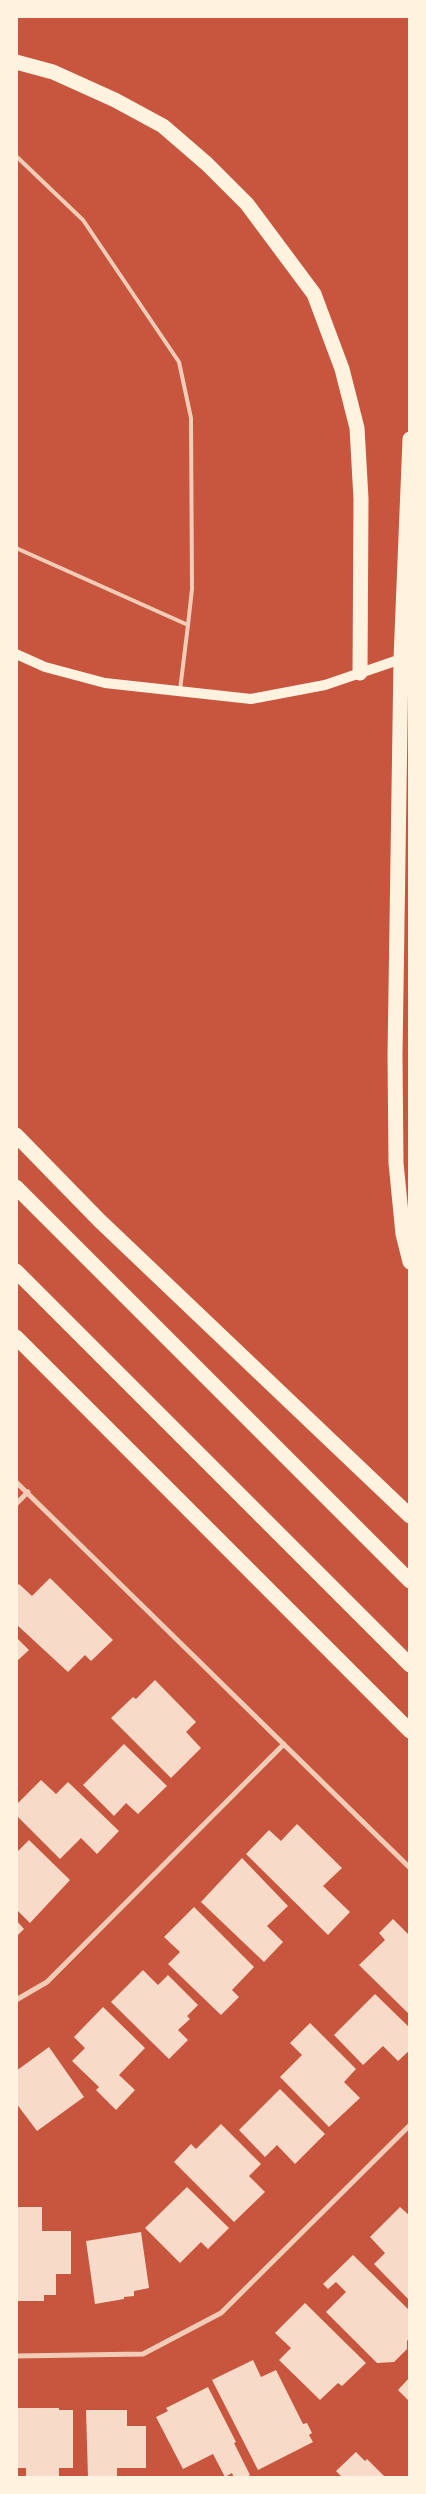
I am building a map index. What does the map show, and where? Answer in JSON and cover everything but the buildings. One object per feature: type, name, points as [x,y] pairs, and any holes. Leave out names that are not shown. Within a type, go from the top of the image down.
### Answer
[{"type":"highway","points":[[16,62],[62,76],[115,100],[163,126],[207,164],[247,204],[314,294],[342,369],[357,428],[360,499],[360,673]]},
{"type":"highway","points":[[410,440],[406,488],[408,550],[395,1055],[396,1134],[403,1234],[410,1262]]},
{"type":"highway","points":[[16,1135],[100,1221],[410,1516]]},
{"type":"highway","points":[[16,1187],[410,1581]]},
{"type":"highway","points":[[16,1271],[410,1665]]},
{"type":"highway","points":[[16,1337],[410,1731]]},
{"type":"main road","points":[[16,654],[45,667],[105,683],[251,699],[325,686],[405,657]]},
{"type":"street","points":[[16,1482],[410,1868]]},
{"type":"street","points":[[16,1504],[28,1492]]},
{"type":"street","points":[[16,2000],[47,1982],[284,1744]]},
{"type":"street","points":[[16,2356],[143,2354],[221,2313],[410,2125]]},
{"type":"lane","points":[[16,156],[83,220],[179,362],[191,418],[192,589],[180,692]]},
{"type":"lane","points":[[16,548],[188,625]]}]
